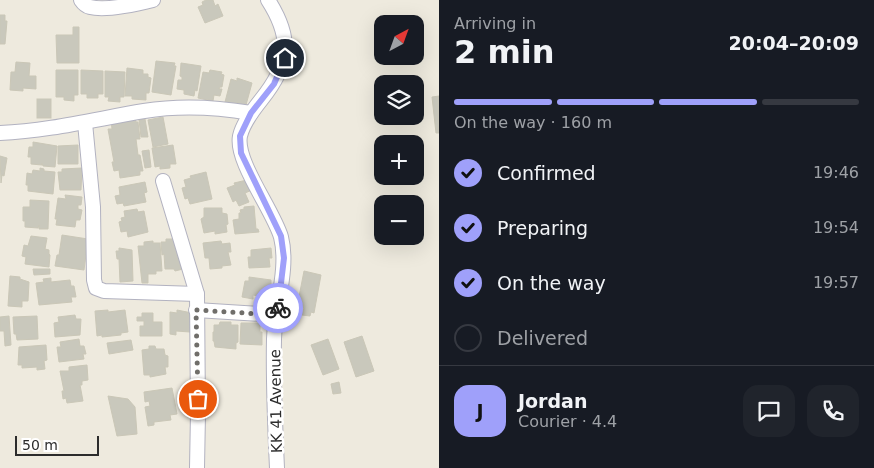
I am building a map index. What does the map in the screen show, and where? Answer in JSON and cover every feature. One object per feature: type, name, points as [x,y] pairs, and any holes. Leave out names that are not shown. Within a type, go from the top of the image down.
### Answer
[{"type":"street","points":[[81,0],[89,7],[129,5],[153,0]]},
{"type":"street","name":"KK 41 Avenue","points":[[268,0],[278,16],[285,36],[285,58],[274,84],[251,113],[240,136],[241,153],[281,236],[284,258],[274,337],[277,468]]},
{"type":"street","points":[[0,133],[26,132],[85,123],[145,110],[218,107],[251,113]]},
{"type":"street","points":[[85,123],[93,207],[94,280],[96,288],[104,291],[197,294]]},
{"type":"street","points":[[163,181],[197,294],[197,468]]},
{"type":"street","points":[[196,310],[277,315]]},
{"type":"building","points":[[213,0],[215,6],[218,4],[223,16],[205,23],[198,7],[203,5],[202,2]]},
{"type":"building","points":[[0,15],[5,15],[5,21],[7,21],[5,44],[0,44]]},
{"type":"building","points":[[73,27],[79,27],[79,63],[57,63],[56,35],[73,35]]},
{"type":"building","points":[[156,61],[175,63],[171,95],[152,92]]},
{"type":"building","points":[[16,62],[30,63],[29,76],[36,76],[36,89],[10,90],[11,72],[15,72]]},
{"type":"building","points":[[181,63],[201,66],[197,91],[195,90],[194,96],[184,94],[184,90],[177,89],[178,80],[182,80],[180,76]]},
{"type":"building","points":[[127,68],[143,70],[143,74],[148,74],[148,77],[151,78],[149,93],[146,93],[146,100],[132,99],[132,96],[125,96]]},
{"type":"building","points":[[56,70],[78,70],[78,95],[74,95],[74,101],[64,100],[64,97],[56,97]]},
{"type":"building","points":[[81,70],[103,71],[103,94],[98,94],[98,98],[87,98],[87,94],[81,94]]},
{"type":"building","points":[[210,70],[222,72],[221,74],[224,75],[222,87],[219,89],[222,89],[220,96],[214,95],[213,101],[198,98],[203,72],[209,73]]},
{"type":"building","points":[[105,71],[125,72],[124,97],[120,97],[120,102],[108,101],[109,97],[105,97]]},
{"type":"building","points":[[237,78],[252,83],[246,105],[238,104],[238,102],[236,104],[225,102],[231,79],[237,81]]},
{"type":"building","points":[[439,96],[439,133],[436,133],[432,97]]},
{"type":"building","points":[[37,99],[51,99],[51,118],[37,118]]},
{"type":"building","points":[[163,117],[168,144],[153,147],[148,120]]},
{"type":"building","points":[[135,118],[136,122],[138,122],[140,139],[136,139],[138,155],[140,155],[143,171],[140,171],[140,175],[120,178],[119,170],[114,171],[108,129],[112,129],[111,120]]},
{"type":"building","points":[[145,119],[148,137],[141,137],[139,120]]},
{"type":"building","points":[[33,142],[57,146],[55,167],[43,166],[42,163],[42,165],[31,164],[31,157],[28,157],[29,147],[33,147]]},
{"type":"building","points":[[78,145],[78,164],[58,164],[58,146]]},
{"type":"building","points":[[173,145],[176,164],[170,164],[170,168],[160,169],[160,166],[155,167],[152,148]]},
{"type":"building","points":[[149,150],[151,167],[145,168],[142,151]]},
{"type":"building","points":[[0,156],[7,158],[1,183]]},
{"type":"building","points":[[40,168],[44,169],[44,171],[55,172],[53,194],[28,191],[28,185],[26,185],[27,173],[32,174],[33,170],[40,171]]},
{"type":"building","points":[[82,168],[81,190],[60,190],[58,172],[62,172],[62,169]]},
{"type":"building","points":[[206,172],[212,199],[190,204],[188,198],[185,199],[182,188],[186,187],[184,180],[191,178],[190,176]]},
{"type":"building","points":[[247,180],[252,190],[245,193],[249,202],[239,206],[236,200],[233,202],[227,188],[235,185],[234,183]]},
{"type":"building","points":[[145,182],[147,192],[144,193],[146,202],[124,206],[123,203],[117,204],[115,196],[120,195],[119,187]]},
{"type":"building","points":[[65,195],[82,197],[81,205],[78,205],[78,209],[82,210],[80,220],[76,220],[75,227],[56,225],[58,198],[66,199]]},
{"type":"building","points":[[30,200],[49,201],[48,229],[39,229],[39,225],[38,228],[25,227],[23,207],[30,207]]},
{"type":"building","points":[[254,206],[256,229],[259,232],[235,234],[233,220],[239,219],[240,210],[244,209],[244,207]]},
{"type":"building","points":[[204,208],[222,208],[222,213],[227,214],[227,232],[215,234],[215,231],[204,233],[201,219],[204,217]]},
{"type":"building","points":[[137,209],[138,212],[144,211],[148,232],[128,237],[127,231],[121,232],[119,222],[122,221],[121,218],[125,217],[124,211]]},
{"type":"building","points":[[62,235],[88,239],[84,270],[55,266]]},
{"type":"building","points":[[31,236],[47,238],[45,249],[49,250],[49,267],[25,264],[26,257],[22,256],[24,245],[28,246]]},
{"type":"building","points":[[166,239],[174,239],[183,269],[175,271],[174,269],[165,269],[161,242],[166,242]]},
{"type":"building","points":[[153,241],[153,243],[160,243],[162,271],[156,271],[156,274],[148,274],[148,283],[142,283],[138,246],[144,246],[144,242]]},
{"type":"building","points":[[221,241],[222,244],[230,243],[231,252],[228,252],[231,265],[210,269],[209,258],[205,258],[203,243]]},
{"type":"building","points":[[119,248],[132,250],[133,281],[120,282],[119,259],[117,259],[116,251],[119,251]]},
{"type":"building","points":[[271,248],[272,258],[269,258],[270,267],[249,268],[248,257],[251,257],[251,250]]},
{"type":"building","points":[[33,269],[50,269],[50,274],[34,275]]},
{"type":"building","points":[[304,271],[321,275],[314,313],[311,312],[310,316],[302,315],[304,308],[297,307]]},
{"type":"building","points":[[10,276],[20,277],[20,279],[29,282],[28,301],[22,301],[22,307],[8,306]]},
{"type":"building","points":[[249,277],[271,280],[271,285],[275,286],[273,302],[259,300],[259,296],[253,295],[253,299],[242,297],[245,281],[249,281]]},
{"type":"building","points":[[51,278],[51,282],[70,280],[71,286],[74,286],[76,297],[71,297],[72,302],[39,305],[36,283],[44,282],[43,279]]},
{"type":"building","points":[[108,310],[108,312],[125,310],[128,332],[121,333],[121,335],[97,336],[95,311]]},
{"type":"building","points":[[177,310],[192,313],[190,332],[176,331],[176,335],[170,334],[170,312],[177,313]]},
{"type":"building","points":[[142,313],[153,313],[153,322],[162,322],[162,336],[140,336],[140,326],[144,326],[144,321],[137,321],[137,317],[142,317]]},
{"type":"building","points":[[75,315],[76,319],[81,319],[80,335],[55,337],[54,323],[59,322],[58,317]]},
{"type":"building","points":[[9,316],[11,345],[5,346],[4,331],[0,331],[0,317]]},
{"type":"building","points":[[37,316],[38,339],[17,340],[16,334],[14,334],[13,317]]},
{"type":"building","points":[[220,322],[231,322],[231,325],[238,325],[236,349],[215,347],[213,341],[214,325],[219,325]]},
{"type":"building","points":[[241,323],[260,323],[262,345],[240,344]]},
{"type":"building","points":[[362,336],[374,371],[356,377],[344,342]]},
{"type":"building","points":[[79,339],[80,346],[84,346],[86,354],[83,354],[84,359],[59,362],[57,347],[61,347],[60,342]]},
{"type":"building","points":[[328,339],[339,369],[323,375],[311,345]]},
{"type":"building","points":[[131,340],[133,350],[109,354],[107,343]]},
{"type":"building","points":[[46,345],[47,360],[44,361],[45,369],[37,370],[37,367],[22,368],[22,365],[18,365],[19,347]]},
{"type":"building","points":[[149,346],[155,346],[156,349],[164,349],[165,355],[168,356],[168,367],[165,367],[166,374],[150,377],[150,375],[144,375],[142,350],[149,349]]},
{"type":"building","points":[[87,365],[88,380],[82,381],[82,385],[80,385],[83,401],[67,403],[66,398],[63,399],[62,391],[64,391],[60,371],[69,371],[69,367]]},
{"type":"building","points":[[339,382],[341,393],[333,394],[331,384]]},
{"type":"building","points":[[172,388],[177,414],[170,415],[171,420],[154,422],[154,425],[148,426],[145,407],[150,406],[149,401],[145,402],[144,392]]},
{"type":"building","points":[[108,396],[128,399],[135,407],[137,434],[117,436]]},
{"type":"way so far","points":[[198,399],[196,310],[277,315],[278,308]]},
{"type":"route","points":[[278,308],[284,258],[281,236],[241,153],[240,136],[251,113],[274,84],[285,58]]}]
